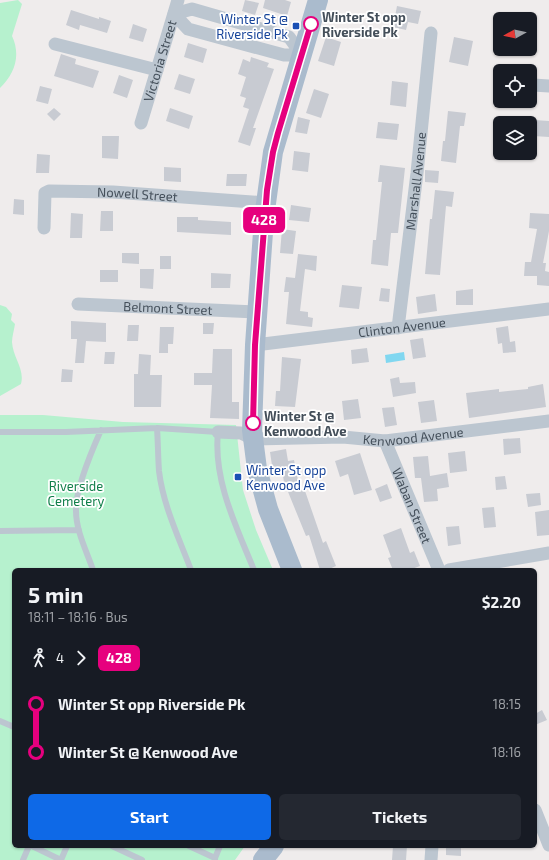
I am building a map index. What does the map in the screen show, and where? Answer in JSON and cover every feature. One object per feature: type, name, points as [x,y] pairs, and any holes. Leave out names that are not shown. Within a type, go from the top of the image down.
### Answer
[{"type":"main road","points":[[291,568],[262,491],[257,469],[253,439],[255,345],[266,203],[273,152],[318,0]]},
{"type":"main road","points":[[263,860],[272,848]]},
{"type":"street","name":"Victoria Street","points":[[141,122],[178,0]]},
{"type":"street","points":[[192,9],[289,36],[302,55],[284,55],[188,29],[174,14],[192,9]]},
{"type":"street","name":"Marshall Avenue","points":[[398,328],[417,173],[431,33]]},
{"type":"street","points":[[55,44],[157,70]]},
{"type":"street","points":[[537,85],[549,86]]},
{"type":"street","name":"Nowell Street","points":[[44,228],[45,193],[49,191],[113,192],[266,203]]},
{"type":"street","name":"Belmont Street","points":[[78,304],[258,312]]},
{"type":"street","name":"Clinton Avenue","points":[[255,345],[549,309]]},
{"type":"street","name":"Kenwood Avenue","points":[[218,432],[241,433],[253,439],[343,437],[385,441],[549,421]]},
{"type":"street","name":"Waban Street","points":[[385,441],[438,568]]},
{"type":"street","points":[[462,568],[549,554]]},
{"type":"street","points":[[537,815],[549,845]]},
{"type":"street","points":[[431,860],[432,848]]},
{"type":"lane","points":[[157,428],[159,471],[163,491],[175,530],[190,568]]},
{"type":"lane","points":[[0,432],[66,432],[157,428],[218,432],[216,448],[223,491],[253,568]]},
{"type":"lane","points":[[92,568],[79,530],[76,512],[78,496],[94,446],[102,430]]},
{"type":"lane","points":[[0,531],[79,530]]},
{"type":"lane","points":[[0,721],[12,726]]},
{"type":"lane","points":[[23,860],[29,848]]},
{"type":"lane","points":[[34,848],[61,860],[66,848]]},
{"type":"lane","points":[[116,848],[142,860]]},
{"type":"lane","points":[[193,848],[215,859],[219,848]]},
{"type":"green space","points":[[18,0],[22,4],[12,36],[16,50],[15,64],[9,77],[0,88],[0,3]]},
{"type":"green space","points":[[0,305],[6,307],[12,314],[11,320],[15,324],[12,342],[22,379],[21,384],[0,396]]},
{"type":"green space","name":"Riverside Cemetery","points":[[0,415],[43,415],[123,422],[236,425],[243,490],[256,530],[272,568],[12,568],[12,848],[244,848],[235,860],[0,860]]},
{"type":"water","points":[[404,352],[405,360],[386,363],[385,355]]},
{"type":"building","points":[[245,0],[259,3],[255,15],[242,11]]},
{"type":"building","points":[[265,0],[285,0],[291,2],[287,16],[263,8]]},
{"type":"building","points":[[397,6],[421,11],[418,24],[408,22],[406,30],[393,27]]},
{"type":"building","points":[[71,10],[99,19],[99,17],[111,21],[107,33],[80,25],[79,30],[66,25]]},
{"type":"building","points":[[133,24],[147,29],[143,42],[129,38]]},
{"type":"building","points":[[326,37],[341,42],[334,66],[318,61]]},
{"type":"building","points":[[454,37],[473,41],[468,66],[449,62]]},
{"type":"building","points":[[188,43],[207,49],[203,63],[184,57]]},
{"type":"building","points":[[61,54],[76,59],[75,64],[99,71],[93,88],[54,76]]},
{"type":"building","points":[[251,57],[269,63],[267,67],[274,69],[253,128],[256,128],[250,146],[238,142],[249,109],[243,107],[246,98],[240,96],[246,77],[238,74],[243,59],[250,62]]},
{"type":"building","points":[[179,74],[195,79],[190,94],[174,89]]},
{"type":"building","points":[[119,75],[133,80],[127,98],[113,93]]},
{"type":"building","points":[[392,81],[408,83],[406,107],[390,105]]},
{"type":"building","points":[[40,86],[52,89],[48,104],[36,101]]},
{"type":"building","points":[[314,89],[329,94],[321,118],[306,113]]},
{"type":"building","points":[[54,108],[61,114],[54,121],[47,114]]},
{"type":"building","points":[[170,108],[193,116],[189,129],[166,121]]},
{"type":"building","points":[[448,111],[466,113],[464,126],[460,126],[456,163],[441,161]]},
{"type":"building","points":[[298,117],[310,120],[307,134],[295,132]]},
{"type":"building","points":[[537,120],[549,121],[549,137],[537,136]]},
{"type":"building","points":[[378,122],[399,124],[397,140],[376,138]]},
{"type":"building","points":[[102,136],[119,136],[118,159],[102,158]]},
{"type":"building","points":[[294,151],[310,153],[308,172],[292,170]]},
{"type":"building","points":[[37,154],[50,155],[49,173],[36,173]]},
{"type":"building","points":[[380,165],[405,168],[398,233],[391,233],[388,266],[371,264],[373,240],[376,240],[382,182],[378,182]]},
{"type":"building","points":[[164,167],[181,168],[181,182],[164,181]]},
{"type":"building","points":[[425,170],[439,171],[438,183],[425,182]]},
{"type":"building","points":[[227,174],[247,174],[246,186],[226,186]]},
{"type":"building","points":[[435,190],[454,192],[452,207],[446,206],[440,275],[425,274],[430,219],[432,219]]},
{"type":"building","points":[[14,199],[24,200],[24,215],[13,214]]},
{"type":"building","points":[[291,205],[311,208],[309,222],[289,220]]},
{"type":"building","points":[[101,211],[113,211],[113,231],[100,231]]},
{"type":"building","points":[[71,213],[83,214],[82,238],[70,238]]},
{"type":"building","points":[[530,213],[549,214],[549,231],[543,263],[546,263],[545,271],[549,272],[549,286],[537,285],[537,276],[524,276],[525,262],[531,262],[537,229],[529,228]]},
{"type":"building","points":[[177,217],[198,217],[198,220],[231,222],[231,235],[177,232]]},
{"type":"building","points":[[282,229],[296,231],[293,254],[280,253]]},
{"type":"building","points":[[122,253],[139,253],[139,264],[122,263]]},
{"type":"building","points":[[298,254],[317,256],[316,271],[305,269],[300,311],[308,312],[308,317],[313,318],[312,327],[286,324],[289,292],[284,292],[286,277],[295,278]]},
{"type":"building","points":[[160,256],[171,256],[171,269],[160,269]]},
{"type":"building","points":[[140,269],[154,269],[153,289],[140,288]]},
{"type":"building","points":[[100,270],[118,270],[118,282],[100,282]]},
{"type":"building","points":[[211,273],[231,274],[230,288],[211,288]]},
{"type":"building","points":[[342,285],[362,287],[359,309],[339,307]]},
{"type":"building","points":[[381,288],[390,289],[389,302],[379,301]]},
{"type":"building","points":[[473,289],[473,305],[456,305],[456,291]]},
{"type":"building","points":[[435,294],[437,311],[418,314],[416,297]]},
{"type":"building","points":[[71,321],[106,323],[106,342],[86,341],[84,363],[75,363],[77,339],[71,339]]},
{"type":"building","points":[[203,323],[214,323],[213,334],[203,334]]},
{"type":"building","points":[[128,325],[139,325],[138,341],[127,341]]},
{"type":"building","points":[[508,326],[510,342],[515,341],[516,352],[503,353],[502,343],[498,344],[496,328]]},
{"type":"building","points":[[160,327],[174,327],[173,344],[168,344],[168,353],[159,353]]},
{"type":"building","points":[[423,338],[426,357],[413,359],[410,340]]},
{"type":"building","points":[[367,348],[369,362],[352,364],[351,350]]},
{"type":"building","points":[[213,349],[232,349],[232,402],[239,402],[239,419],[210,418],[212,385],[194,385],[194,373],[212,373]]},
{"type":"building","points":[[105,352],[115,352],[114,364],[104,364]]},
{"type":"building","points":[[139,354],[151,355],[150,375],[162,375],[161,407],[134,407],[134,374],[138,374]]},
{"type":"building","points":[[282,357],[301,359],[295,407],[275,406],[276,391],[280,391]]},
{"type":"building","points":[[62,369],[73,370],[72,382],[61,382]]},
{"type":"building","points":[[399,377],[400,383],[415,382],[416,393],[393,397],[390,379]]},
{"type":"building","points":[[543,384],[546,407],[469,418],[466,393],[499,389],[499,392],[528,389],[528,387]]},
{"type":"building","points":[[358,399],[361,418],[344,420],[342,401]]},
{"type":"building","points":[[434,400],[437,421],[421,423],[418,402]]},
{"type":"building","points":[[394,407],[397,425],[385,427],[382,408]]},
{"type":"building","points":[[520,438],[521,453],[504,455],[503,439]]},
{"type":"building","points":[[286,449],[288,461],[294,460],[300,490],[304,488],[323,543],[326,541],[336,566],[332,568],[319,568],[309,535],[306,536],[284,482],[282,470],[273,472],[270,452]]},
{"type":"building","points":[[465,451],[467,471],[450,473],[448,453]]},
{"type":"building","points":[[360,453],[372,490],[354,495],[348,474],[340,477],[335,461]]},
{"type":"building","points":[[428,456],[430,476],[447,473],[449,487],[437,489],[438,501],[424,502],[421,478],[415,478],[413,457]]},
{"type":"building","points":[[505,476],[507,489],[496,490],[495,477]]},
{"type":"building","points":[[387,484],[392,498],[380,502],[375,489]]},
{"type":"building","points":[[540,493],[541,505],[528,507],[526,494]]},
{"type":"building","points":[[494,507],[496,527],[484,528],[482,508]]},
{"type":"building","points":[[549,510],[549,535],[537,536],[535,512]]},
{"type":"building","points":[[459,526],[461,544],[448,546],[446,527]]},
{"type":"building","points":[[401,528],[410,553],[414,551],[420,566],[414,568],[392,568],[388,558],[391,557],[383,535]]},
{"type":"building","points":[[542,710],[547,720],[537,724],[537,713]]},
{"type":"building","points":[[393,848],[407,848],[406,860],[392,860]]},
{"type":"building","points":[[446,848],[461,848],[461,856],[446,855]]},
{"type":"bus line","name":"428","points":[[253,423],[255,345],[267,190],[273,152],[278,133],[311,24]]},
{"type":"place","name":"Winter St opp Riverside Pk","points":[[311,24]]},
{"type":"place","name":"Winter St @ Riverside Pk","points":[[296,26]]},
{"type":"place","name":"Winter St @ Kenwood Ave","points":[[253,423]]},
{"type":"place","name":"Winter St opp Kenwood Ave","points":[[238,477]]}]
